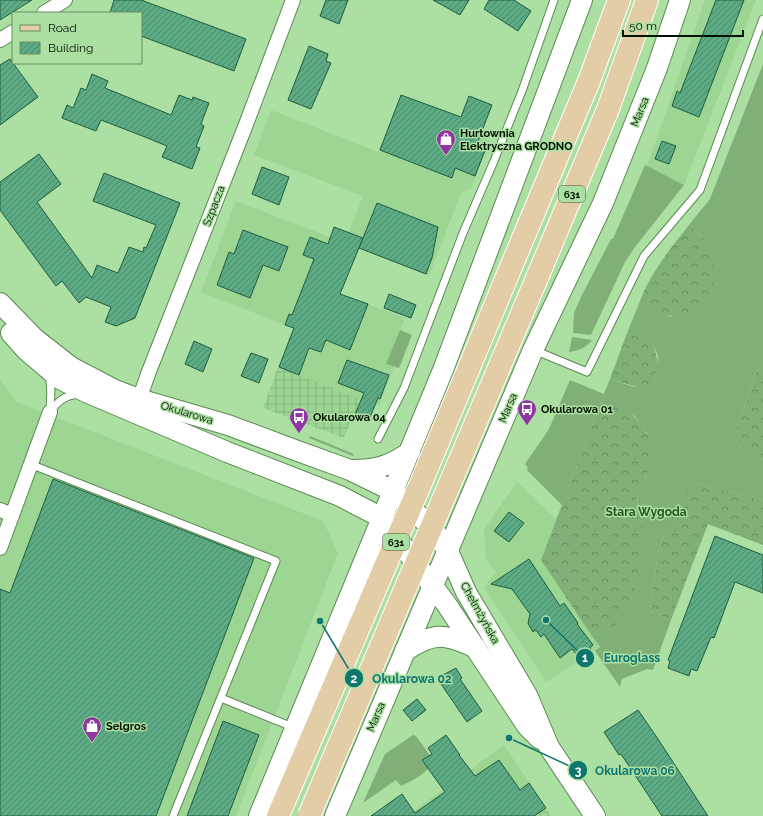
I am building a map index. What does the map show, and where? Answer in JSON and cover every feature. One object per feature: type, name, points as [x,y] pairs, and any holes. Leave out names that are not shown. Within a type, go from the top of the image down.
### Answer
[{"type":"main road","points":[[259,816],[443,370],[582,0]]},
{"type":"main road","name":"631","points":[[278,816],[423,478],[589,81],[619,0]]},
{"type":"main road","name":"631","points":[[308,816],[608,109],[647,0]]},
{"type":"main road","name":"Marsa","points":[[335,816],[533,350],[603,203],[657,68],[680,0]]},
{"type":"main road","name":"Okularowa","points":[[0,303],[34,338],[71,367],[116,390],[137,406],[227,452],[340,496],[382,518]]},
{"type":"main road","name":"Okularowa","points":[[0,321],[26,350],[60,379],[86,392],[137,406],[228,425],[350,470],[393,491]]},
{"type":"main road","points":[[350,470],[366,470],[385,467],[397,462],[410,452]]},
{"type":"main road","name":"Chełmżyńska","points":[[393,491],[433,528],[448,551],[466,592],[527,695],[549,747],[595,816]]},
{"type":"main road","name":"Chełmżyńska","points":[[382,518],[476,648],[527,726],[549,747]]},
{"type":"main road","points":[[405,651],[420,641],[435,637],[447,637],[460,640],[476,648]]},
{"type":"street","points":[[46,12],[65,0]]},
{"type":"street","name":"Szpacza","points":[[137,406],[293,0]]},
{"type":"street","points":[[0,40],[12,33]]},
{"type":"street","points":[[2,538],[6,512],[30,464],[50,412]]},
{"type":"lane","points":[[378,439],[404,388],[463,233],[519,98],[554,0]]},
{"type":"lane","points":[[533,350],[587,372],[644,256],[700,190],[763,19]]},
{"type":"lane","points":[[44,365],[50,379],[50,412]]},
{"type":"lane","points":[[50,412],[58,402],[65,397],[86,392]]},
{"type":"lane","points":[[30,464],[276,561],[173,816]]},
{"type":"lane","points":[[221,698],[295,728]]},
{"type":"shaded area","points":[[705,0],[756,0],[684,185],[647,166]]},
{"type":"shaded area","points":[[396,106],[490,141],[471,188],[461,193],[429,276],[345,242],[363,196],[254,155],[271,110],[378,152]]},
{"type":"shaded area","points":[[236,201],[335,239],[320,286],[405,318],[387,363],[394,367],[379,406],[278,367],[293,328],[201,292]]},
{"type":"shaded area","points":[[278,367],[375,405],[368,422],[352,416],[344,438],[263,408]]},
{"type":"shaded area","points":[[0,380],[17,402],[323,521],[338,553],[236,816],[0,816]]},
{"type":"shaded area","points":[[517,482],[556,519],[541,560],[600,647],[546,682],[484,587],[496,572],[486,558],[484,529]]},
{"type":"shaded area","points":[[504,745],[538,796],[511,816],[407,816]]},
{"type":"shaded area","points":[[538,796],[551,816],[511,816]]},
{"type":"green space","points":[[763,64],[763,365],[756,372],[736,432],[736,441],[741,448],[763,460],[763,501],[696,483],[663,537],[658,552],[650,611],[671,620],[653,670],[647,669],[622,679],[620,687],[595,651],[600,647],[592,636],[607,629],[639,514],[637,502],[639,489],[646,477],[647,433],[635,416],[601,402],[562,505],[527,470],[528,468],[525,464],[549,429],[570,380],[604,394],[610,379],[634,387],[655,383],[658,356],[652,342],[627,333],[638,306],[672,317],[701,236],[689,225],[710,199]]},
{"type":"green space","points":[[645,165],[684,185],[625,262],[591,335],[573,333],[574,313],[611,239],[613,239]]},
{"type":"green space","points":[[689,225],[702,238],[706,245],[713,268],[712,288],[709,298],[704,306],[696,312],[680,317],[656,312],[638,306],[654,273],[667,253]]},
{"type":"green space","points":[[400,330],[412,335],[399,368],[386,364]]},
{"type":"green space","points":[[627,333],[652,342],[657,360],[656,376],[653,388],[647,390],[610,379]]},
{"type":"green space","points":[[572,337],[592,340],[582,349],[569,352]]},
{"type":"green space","points":[[763,365],[763,460],[741,448],[736,441],[736,432],[756,372]]},
{"type":"green space","points":[[601,402],[624,409],[633,415],[646,432],[650,443],[651,454],[648,470],[639,491],[637,500],[643,526],[643,540],[636,580],[628,606],[623,617],[617,624],[592,636],[541,560]]},
{"type":"green space","points":[[310,436],[354,454],[353,456],[309,438]]},
{"type":"green space","points":[[696,483],[763,501],[763,545],[708,524],[671,620],[650,611],[658,552],[663,537],[682,495]]},
{"type":"green space","points":[[413,735],[416,736],[434,761],[431,766],[419,776],[401,786],[396,780],[363,803],[385,754]]},
{"type":"building","points":[[0,0],[32,0],[12,12],[0,20]]},
{"type":"building","points":[[114,0],[141,0],[246,39],[234,71],[142,36],[142,12],[110,12]]},
{"type":"building","points":[[326,0],[348,0],[339,24],[320,16]]},
{"type":"building","points":[[433,0],[469,0],[460,15]]},
{"type":"building","points":[[489,0],[514,0],[531,11],[518,31],[484,9]]},
{"type":"building","points":[[716,0],[744,0],[699,117],[672,106],[677,91],[680,93]]},
{"type":"building","points":[[309,46],[328,54],[326,61],[331,63],[311,109],[288,100]]},
{"type":"building","points":[[10,59],[12,64],[14,64],[38,97],[0,125],[0,65]]},
{"type":"building","points":[[92,74],[108,81],[105,88],[171,115],[179,95],[192,100],[193,97],[209,103],[201,124],[204,126],[196,147],[200,148],[192,169],[162,157],[167,146],[145,137],[101,120],[96,131],[62,118],[67,105],[73,108],[81,88],[86,90]]},
{"type":"building","points":[[401,95],[461,117],[469,96],[492,105],[477,144],[486,148],[475,176],[455,168],[452,178],[380,150]]},
{"type":"building","points":[[662,141],[676,146],[669,164],[655,159]]},
{"type":"building","points":[[39,154],[61,184],[37,202],[92,278],[97,265],[118,273],[129,247],[143,252],[144,247],[146,248],[156,225],[93,201],[104,173],[180,203],[135,318],[116,326],[105,322],[111,307],[86,297],[79,303],[62,281],[56,286],[0,210],[0,182]]},
{"type":"building","points":[[262,167],[289,177],[279,205],[252,194]]},
{"type":"building","points":[[377,203],[438,227],[432,258],[426,274],[359,248]]},
{"type":"building","points":[[334,227],[363,238],[340,294],[368,304],[350,350],[326,340],[321,352],[309,348],[299,375],[279,367],[294,328],[285,325],[289,314],[292,315],[314,259],[303,255],[310,237],[328,244]]},
{"type":"building","points":[[243,230],[288,247],[279,271],[263,265],[250,298],[217,285],[229,252],[234,254]]},
{"type":"building","points":[[389,294],[416,305],[411,318],[384,308]]},
{"type":"building","points":[[194,341],[212,349],[203,372],[185,364]]},
{"type":"building","points":[[251,353],[268,359],[259,383],[241,376]]},
{"type":"building","points":[[347,360],[389,375],[380,399],[378,398],[368,422],[354,417],[364,393],[338,383]]},
{"type":"building","points":[[53,479],[254,558],[156,816],[0,816],[0,589],[10,593]]},
{"type":"building","points":[[509,512],[524,523],[509,542],[494,531]]},
{"type":"building","points":[[715,536],[763,555],[763,593],[735,582],[714,638],[711,637],[697,671],[691,669],[689,676],[668,668],[670,661],[668,660]]},
{"type":"building","points":[[529,559],[560,606],[564,603],[578,623],[577,624],[593,645],[590,648],[592,651],[580,659],[572,649],[560,658],[544,634],[541,637],[536,630],[533,632],[528,623],[530,614],[512,589],[491,584]]},
{"type":"building","points":[[456,668],[462,678],[460,679],[482,711],[467,722],[439,681],[444,677],[443,675]]},
{"type":"building","points":[[417,699],[426,710],[412,721],[403,710]]},
{"type":"building","points":[[638,710],[708,816],[662,816],[621,754],[619,755],[604,732]]},
{"type":"building","points":[[223,721],[259,735],[228,816],[187,816]]},
{"type":"building","points":[[446,735],[475,776],[499,760],[520,790],[529,783],[546,808],[534,816],[371,816],[402,794],[415,813],[445,792],[422,760],[432,754],[428,748]]},
{"type":"place","name":"Hurtownia Elektryczna GRODNO","points":[[446,156]]},
{"type":"place","name":"Okularowa 01","points":[[527,426]]},
{"type":"place","name":"Okularowa 04","points":[[299,434]]},
{"type":"place","name":"Euroglass","points":[[546,620]]},
{"type":"place","name":"Okularowa 02","points":[[320,621]]},
{"type":"place","name":"Okularowa 06","points":[[509,738]]},
{"type":"place","name":"Selgros","points":[[92,743]]},
{"type":"district","name":"Stara Wygoda","points":[[646,512]]}]
